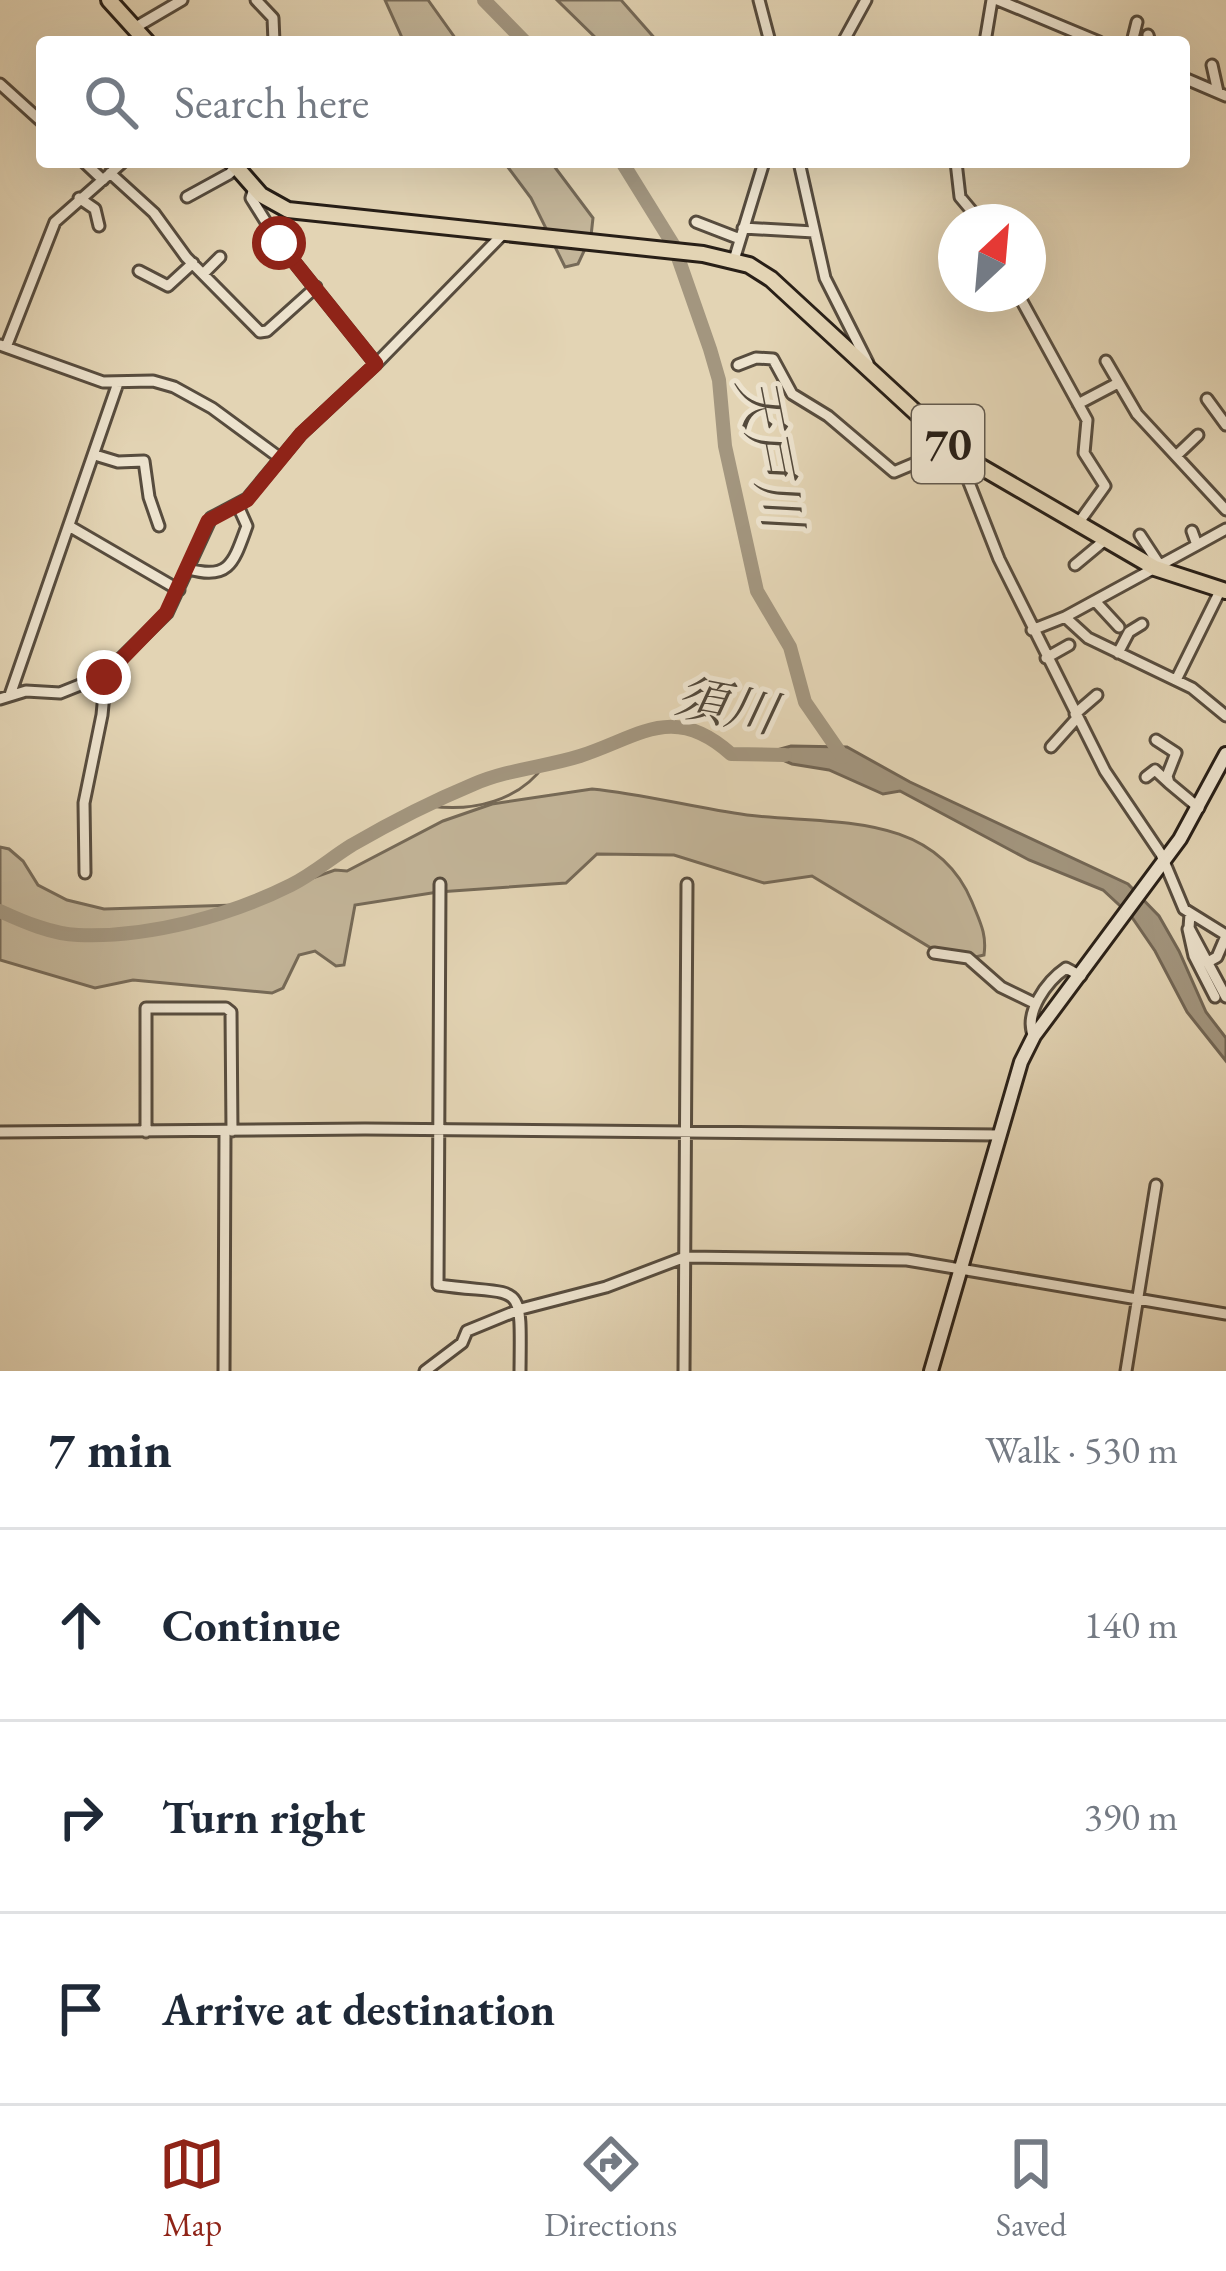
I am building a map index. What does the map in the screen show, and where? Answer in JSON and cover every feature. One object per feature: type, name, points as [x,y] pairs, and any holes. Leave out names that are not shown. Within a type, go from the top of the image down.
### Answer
[{"type":"main road","points":[[109,0],[143,36]]},
{"type":"main road","name":"70","points":[[239,168],[254,188],[288,210],[734,260],[771,279],[957,452],[1105,540],[1157,566],[1223,590]]},
{"type":"street","points":[[136,27],[182,0]]},
{"type":"street","points":[[256,0],[273,18],[274,36]]},
{"type":"street","points":[[760,0],[769,36]]},
{"type":"street","points":[[846,36],[866,0]]},
{"type":"street","points":[[987,36],[995,0],[1084,36]]},
{"type":"street","points":[[1134,36],[1137,22]]},
{"type":"street","points":[[1212,65],[1222,94]]},
{"type":"street","points":[[1190,81],[1222,94]]},
{"type":"street","points":[[0,84],[36,117]]},
{"type":"street","points":[[93,168],[154,214],[203,274],[264,334],[316,287]]},
{"type":"street","points":[[116,168],[55,222],[3,346],[118,383],[154,381],[174,387],[212,408],[280,458]]},
{"type":"street","points":[[187,197],[230,168]]},
{"type":"street","points":[[734,260],[762,168]]},
{"type":"street","points":[[800,168],[825,278],[871,374]]},
{"type":"street","points":[[957,168],[960,197],[966,204]]},
{"type":"street","points":[[254,188],[251,198],[279,243],[376,364]]},
{"type":"street","points":[[80,198],[95,209],[99,226]]},
{"type":"street","points":[[696,223],[741,233],[814,232]]},
{"type":"street","points":[[5,697],[26,691],[60,693],[105,675],[161,620],[208,521],[238,506],[306,428],[503,234]]},
{"type":"street","points":[[203,274],[220,257]]},
{"type":"street","points":[[139,272],[168,286],[193,263]]},
{"type":"street","points":[[1028,312],[1087,420],[1084,453],[1105,486],[1077,525]]},
{"type":"street","points":[[738,365],[756,358],[773,359],[788,391],[828,416],[894,472],[925,459],[943,440]]},
{"type":"street","points":[[1106,361],[1137,414],[1226,510]]},
{"type":"street","points":[[5,697],[118,383]]},
{"type":"street","points":[[1078,404],[1118,383]]},
{"type":"street","points":[[1207,399],[1226,425]]},
{"type":"street","points":[[1176,456],[1198,435]]},
{"type":"street","points":[[957,452],[1032,630],[1105,771],[1164,862],[1221,997]]},
{"type":"street","points":[[95,455],[118,462],[145,460],[159,526]]},
{"type":"street","points":[[189,569],[215,574],[226,569],[248,523],[238,506]]},
{"type":"street","points":[[69,526],[179,590]]},
{"type":"street","points":[[1032,630],[1065,617],[1226,529]]},
{"type":"street","points":[[1192,531],[1197,545]]},
{"type":"street","points":[[1140,535],[1157,566]]},
{"type":"street","points":[[1075,566],[1105,540]]},
{"type":"street","points":[[1176,680],[1223,590]]},
{"type":"street","points":[[1094,601],[1119,627]]},
{"type":"street","points":[[1065,617],[1088,638],[1192,688],[1226,716]]},
{"type":"street","points":[[1118,653],[1129,632],[1142,624]]},
{"type":"street","points":[[1046,658],[1070,645]]},
{"type":"street","points":[[85,873],[84,803],[105,675]]},
{"type":"street","points":[[1051,747],[1097,695]]},
{"type":"street","points":[[1156,740],[1176,753],[1168,783]]},
{"type":"street","points":[[932,1371],[1021,1062],[1034,1037],[1164,862],[1226,754]]},
{"type":"street","points":[[1146,776],[1155,770],[1199,808]]},
{"type":"street","points":[[440,884],[438,1285],[502,1290],[514,1297],[521,1309],[520,1371]]},
{"type":"street","points":[[684,1371],[687,884]]},
{"type":"street","points":[[1189,919],[1226,935],[1217,957],[1208,962]]},
{"type":"street","points":[[1189,919],[1194,956],[1221,997]]},
{"type":"street","points":[[934,953],[968,958],[1000,987],[1036,1004]]},
{"type":"street","points":[[1034,1037],[1029,1028],[1036,1004],[1061,969],[1082,974]]},
{"type":"street","points":[[146,1132],[146,1008],[226,1008],[231,1012],[224,1371]]},
{"type":"street","points":[[0,1132],[440,1130],[998,1136]]},
{"type":"street","points":[[1126,1371],[1156,1185]]},
{"type":"street","points":[[425,1371],[462,1343],[467,1331],[685,1257],[907,1260],[1226,1314]]},
{"type":"shaded area","points":[[385,0],[428,0],[454,36],[401,36]]},
{"type":"shaded area","points":[[557,0],[621,0],[653,36],[594,36]]},
{"type":"shaded area","points":[[508,168],[556,168],[593,218],[591,236],[578,264],[565,267],[531,198]]},
{"type":"shaded area","points":[[791,746],[847,747],[910,782],[1128,884],[1159,916],[1179,951],[1206,1012],[1226,1038],[1226,1061],[1187,1012],[1131,916],[1103,890],[1029,860],[900,791],[883,794],[829,770],[792,764],[766,753]]},
{"type":"shaded area","points":[[592,789],[747,815],[844,823],[906,837],[932,851],[955,872],[980,922],[984,955],[971,958],[936,951],[812,876],[764,883],[674,855],[597,854],[566,883],[438,892],[355,905],[344,965],[336,966],[315,951],[299,955],[283,988],[272,993],[133,980],[95,988],[0,960],[0,847],[23,861],[38,885],[67,900],[104,909],[236,905],[335,870],[347,871],[443,821],[492,804]]},
{"type":"waterway","name":"天戸川","points":[[484,0],[519,36]]},
{"type":"waterway","name":"天戸川","points":[[626,168],[674,246],[710,349],[719,380],[725,446],[757,591],[790,647],[805,702],[843,757]]},
{"type":"waterway","name":"須川","points":[[0,911],[48,930],[78,935],[160,929],[215,915],[291,885],[366,837],[474,784],[580,756],[656,728],[691,730],[731,754],[785,755]]},
{"type":"waterway","points":[[430,806],[494,801],[523,787],[545,764]]},
{"type":"route","points":[[104,677],[166,613],[208,521],[247,500],[301,434],[376,364],[279,243]]}]
